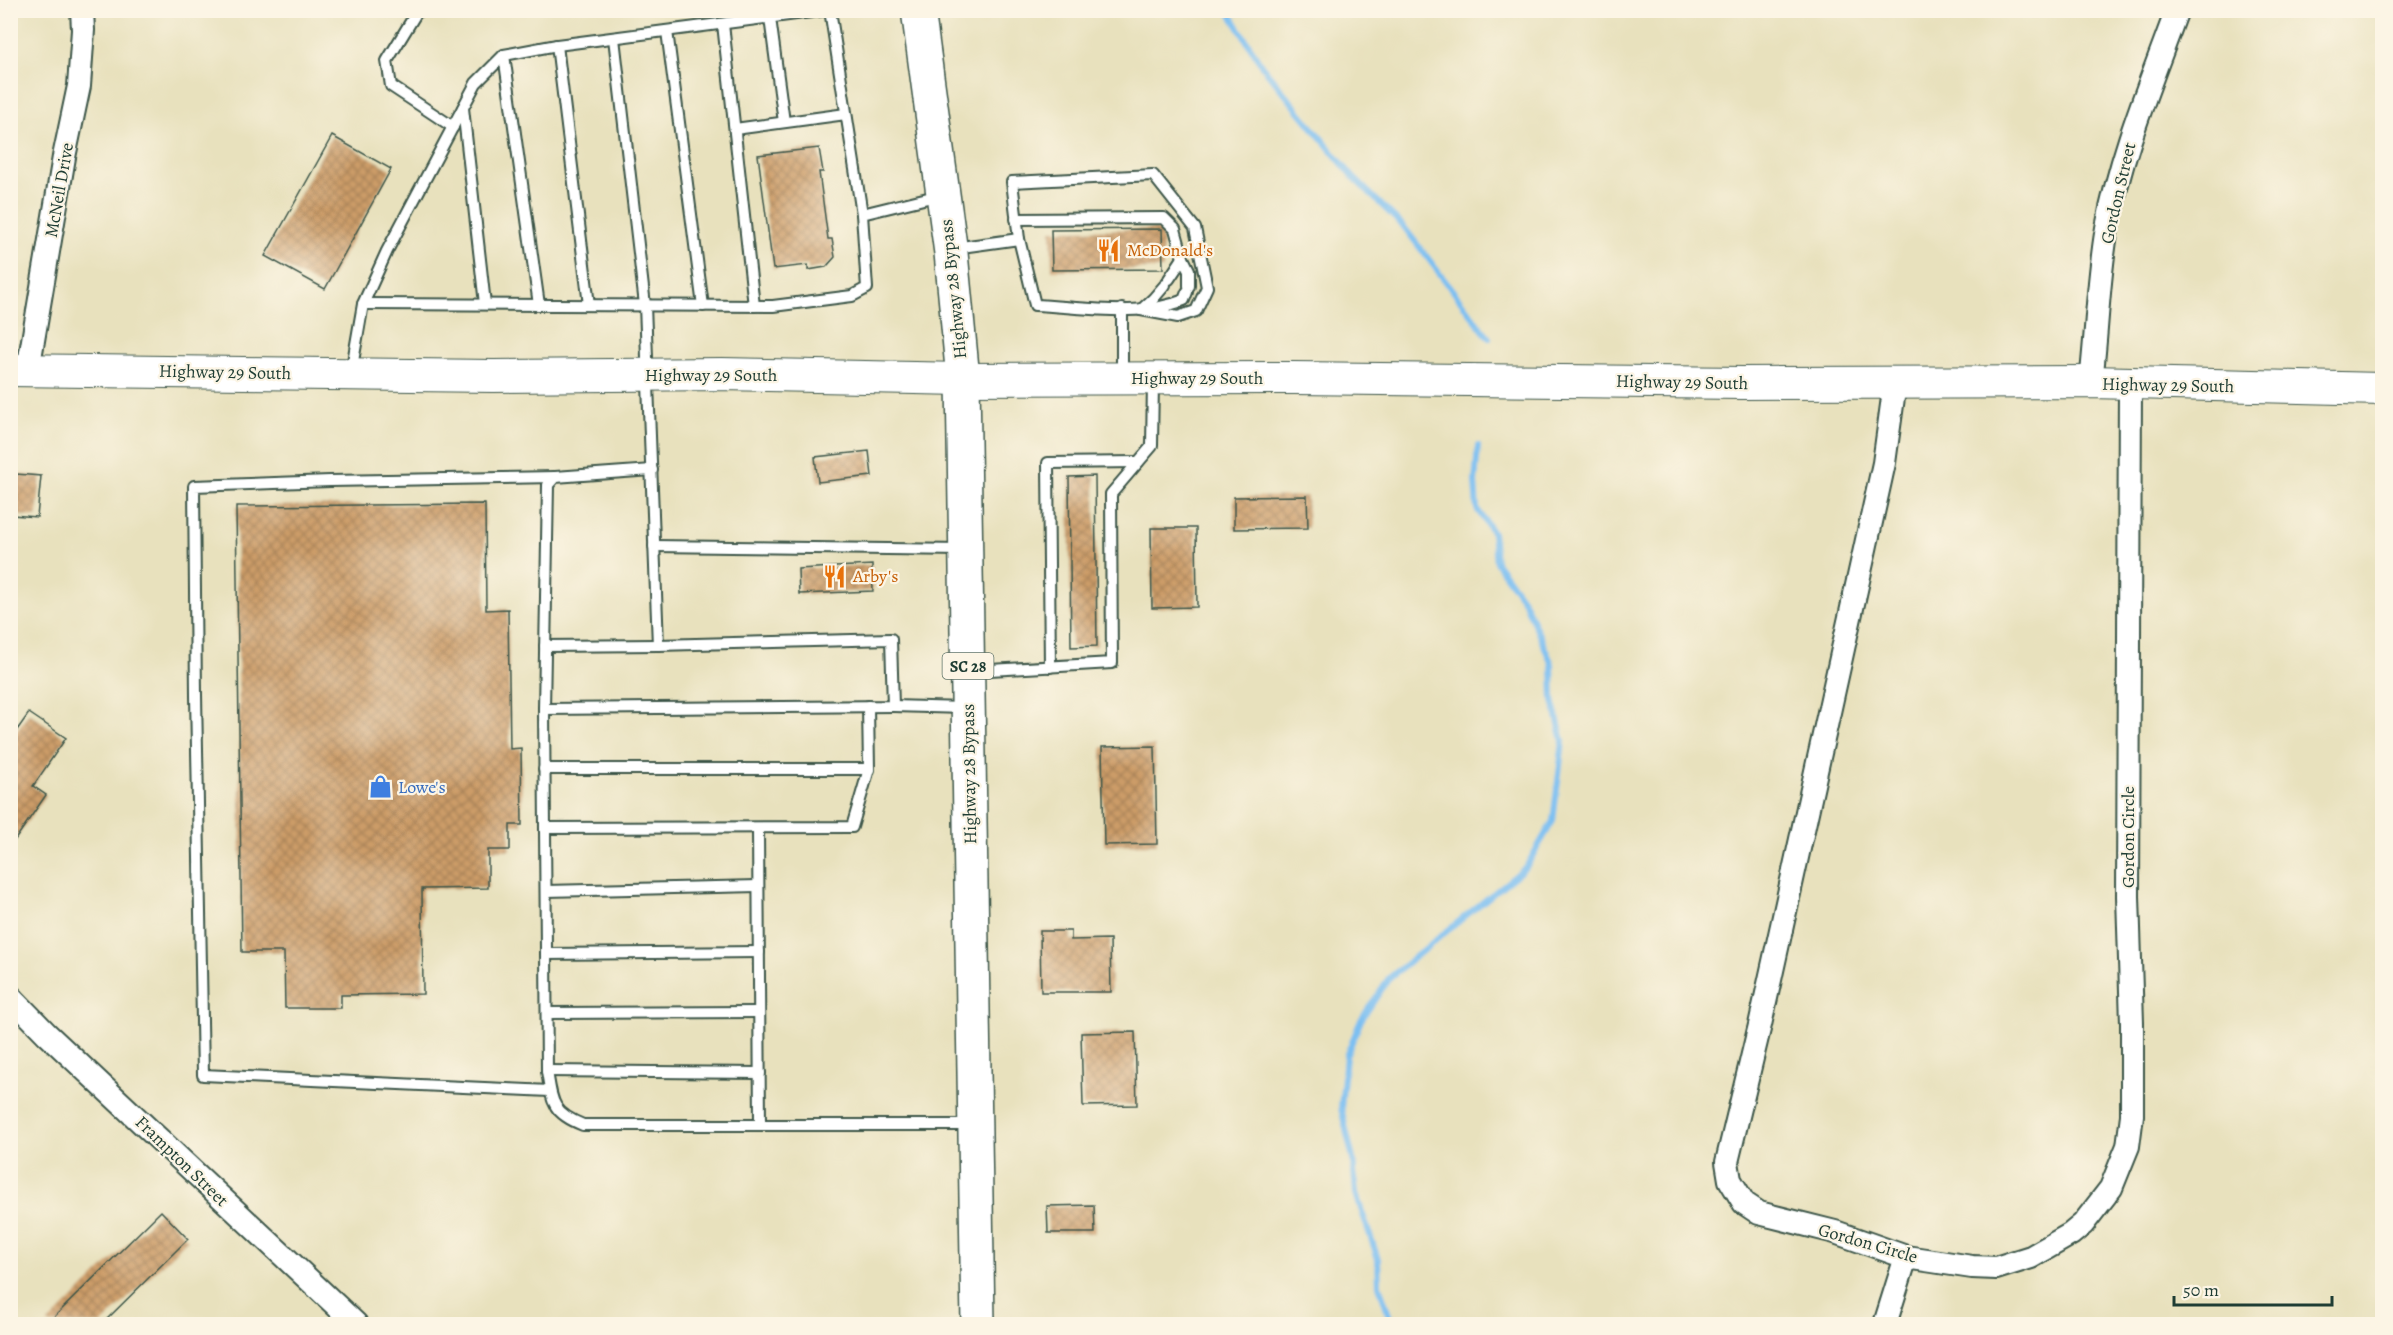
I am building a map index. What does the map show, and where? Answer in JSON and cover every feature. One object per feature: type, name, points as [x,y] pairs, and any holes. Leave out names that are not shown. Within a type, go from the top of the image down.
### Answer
[{"type":"highway","name":"Highway 28 Bypass","points":[[918,10],[950,249],[963,379],[978,1324]]},
{"type":"main road","name":"Highway 29 South","points":[[19,370],[963,379],[2091,382],[2382,389]]},
{"type":"street","name":"McNeil Drive","points":[[19,370],[79,86],[82,10]]},
{"type":"street","name":"Gordon Street","points":[[2091,382],[2103,260],[2118,181],[2171,13]]},
{"type":"street","name":"Gordon Circle","points":[[1895,383],[1884,463],[1760,1025],[1727,1162],[1733,1189],[1744,1203],[1759,1213],[1835,1232],[1906,1257],[1972,1267],[1996,1268],[2031,1257],[2071,1234],[2093,1213],[2115,1181],[2128,1146],[2132,1115],[2128,896],[2130,384]]},
{"type":"street","name":"Frampton Street","points":[[10,996],[47,1034],[356,1324]]},
{"type":"street","points":[[1885,1324],[1906,1257]]},
{"type":"lane","points":[[418,10],[387,61],[391,86],[453,127]]},
{"type":"lane","points":[[351,373],[363,304],[387,251],[476,83],[504,55],[557,45],[770,18],[796,12],[829,10],[862,214],[867,288],[852,296],[773,306],[363,304]]},
{"type":"lane","points":[[770,18],[784,122]]},
{"type":"lane","points":[[723,24],[754,306]]},
{"type":"lane","points":[[667,31],[704,306]]},
{"type":"lane","points":[[614,38],[645,305],[658,645]]},
{"type":"lane","points":[[557,45],[589,305]]},
{"type":"lane","points":[[504,55],[539,305]]},
{"type":"lane","points":[[463,107],[485,304]]},
{"type":"lane","points":[[735,129],[846,114]]},
{"type":"lane","points":[[1153,175],[1194,228],[1206,287],[1196,311],[1178,317],[1141,310],[1035,305],[1016,219],[1012,182],[1153,175]]},
{"type":"lane","points":[[862,214],[943,194]]},
{"type":"lane","points":[[1016,219],[1164,218],[1175,230],[1182,258],[1189,270],[1188,289],[1184,300],[1168,307],[1141,310]]},
{"type":"lane","points":[[950,249],[1019,239]]},
{"type":"lane","points":[[1141,310],[1167,282],[1182,258]]},
{"type":"lane","points":[[968,671],[1112,663],[1111,494],[1152,446],[1122,309]]},
{"type":"lane","points":[[1050,667],[1048,463],[1138,462]]},
{"type":"lane","points":[[550,1092],[203,1075],[194,486],[555,477],[652,470]]},
{"type":"lane","points":[[555,477],[548,485],[544,709],[547,1071],[552,1101],[566,1118],[583,1125],[975,1125]]},
{"type":"lane","points":[[654,546],[966,550]]},
{"type":"lane","points":[[545,646],[891,639],[893,706]]},
{"type":"lane","points":[[544,709],[868,706],[969,708]]},
{"type":"lane","points":[[545,828],[852,827],[869,769],[868,706]]},
{"type":"lane","points":[[544,769],[869,769]]},
{"type":"lane","points":[[758,828],[760,1125]]},
{"type":"lane","points":[[546,891],[758,886]]},
{"type":"lane","points":[[546,954],[759,952]]},
{"type":"lane","points":[[547,1013],[759,1012]]},
{"type":"lane","points":[[547,1071],[760,1073]]},
{"type":"building","points":[[332,136],[391,169],[325,289],[265,256]]},
{"type":"building","points":[[819,148],[823,172],[819,172],[828,239],[832,239],[835,257],[826,267],[808,270],[808,265],[773,269],[758,155]]},
{"type":"building","points":[[1162,229],[1163,269],[1052,270],[1051,230]]},
{"type":"building","points":[[869,451],[872,476],[818,482],[815,457]]},
{"type":"building","points":[[16,474],[41,476],[37,517],[12,515]]},
{"type":"building","points":[[1095,476],[1097,646],[1071,647],[1069,477]]},
{"type":"building","points":[[1307,496],[1308,528],[1234,529],[1234,497]]},
{"type":"building","name":"Lowe's","points":[[485,504],[486,610],[508,609],[510,749],[521,748],[522,825],[510,825],[510,850],[488,850],[488,888],[422,889],[423,994],[341,995],[341,1008],[285,1008],[284,952],[242,952],[236,506]]},
{"type":"building","points":[[1151,528],[1196,528],[1197,607],[1152,608]]},
{"type":"building","points":[[872,565],[873,591],[799,594],[798,569]]},
{"type":"building","points":[[29,713],[66,738],[33,786],[46,795],[10,847],[10,740]]},
{"type":"building","points":[[1155,746],[1157,844],[1104,845],[1102,747]]},
{"type":"building","points":[[1040,931],[1071,931],[1071,940],[1110,939],[1111,992],[1041,992]]},
{"type":"building","points":[[1135,1032],[1137,1105],[1083,1106],[1081,1033]]},
{"type":"building","points":[[1094,1205],[1095,1233],[1048,1233],[1047,1206]]},
{"type":"building","points":[[161,1211],[188,1239],[102,1324],[47,1324]]},
{"type":"waterway","points":[[1228,10],[1262,66],[1353,177],[1404,227],[1489,338]]},
{"type":"waterway","points":[[1392,1324],[1379,1285],[1378,1259],[1356,1194],[1353,1159],[1341,1108],[1346,1056],[1361,1020],[1389,978],[1526,867],[1553,821],[1563,741],[1553,700],[1552,664],[1524,601],[1496,562],[1493,533],[1477,509],[1475,482],[1478,446]]},
{"type":"place","name":"McDonald's","points":[[1109,250]]},
{"type":"place","name":"Arby's","points":[[835,576]]},
{"type":"place","name":"Lowe's","points":[[380,787]]}]
